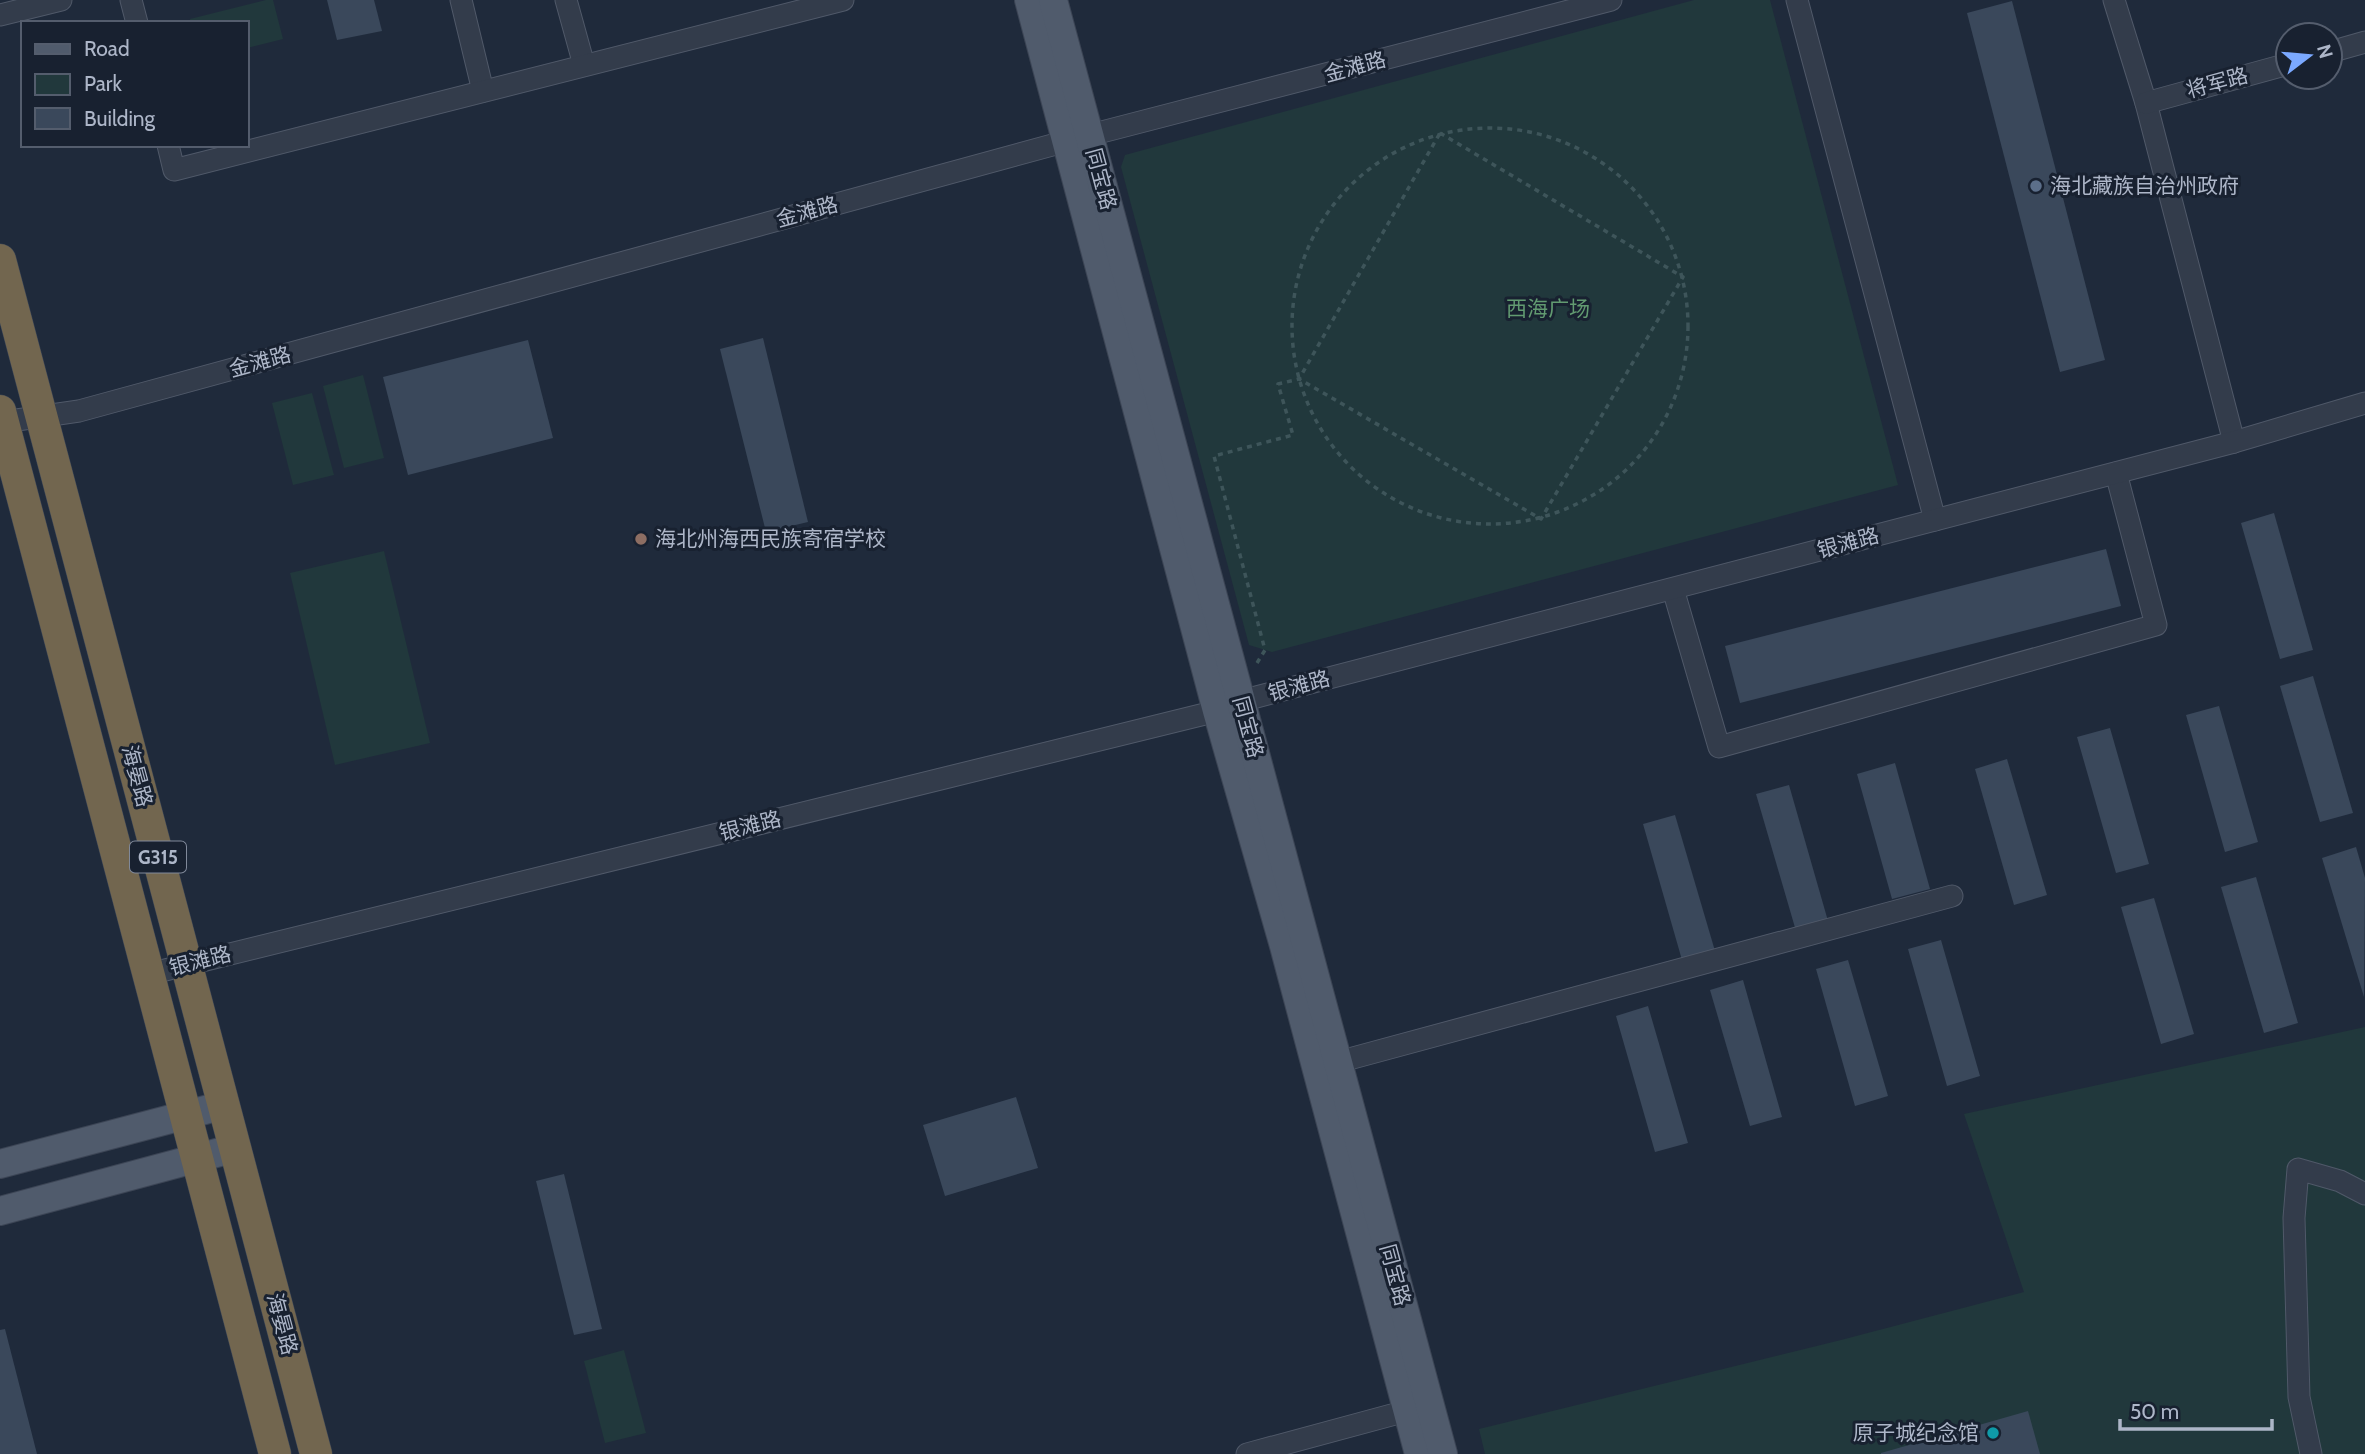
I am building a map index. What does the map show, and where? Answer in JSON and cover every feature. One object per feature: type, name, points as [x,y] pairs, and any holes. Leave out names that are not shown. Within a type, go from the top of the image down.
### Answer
[{"type":"highway","name":"海晏路","points":[[0,260],[316,1454]]},
{"type":"highway","name":"海晏路","points":[[1,416],[275,1454]]},
{"type":"main road","name":"同宝路","points":[[1029,0],[1078,138]]},
{"type":"main road","name":"同宝路","points":[[1053,0],[1078,138],[1229,706],[1284,946],[1419,1408],[1443,1454]]},
{"type":"main road","name":"同宝路","points":[[1229,706],[1338,1062],[1419,1408],[1419,1454]]},
{"type":"main road","points":[[0,1164],[224,1105]]},
{"type":"main road","points":[[0,1211],[235,1148]]},
{"type":"street","points":[[0,15],[61,0]]},
{"type":"street","points":[[131,0],[136,21]]},
{"type":"street","points":[[461,0],[483,91]]},
{"type":"street","points":[[566,0],[584,65]]},
{"type":"street","points":[[168,147],[174,170],[843,0]]},
{"type":"street","name":"金滩路","points":[[1,416],[41,416],[93,408],[1078,138],[1612,0]]},
{"type":"street","points":[[1797,0],[1935,520]]},
{"type":"street","points":[[2114,0],[2146,103],[2234,442]]},
{"type":"street","points":[[2344,48],[2365,42]]},
{"type":"street","name":"将军路","points":[[2146,103],[2274,68]]},
{"type":"street","name":"银滩路","points":[[149,974],[1229,706],[2234,442],[2365,403]]},
{"type":"street","points":[[1673,589],[1719,747],[2156,625],[2116,473]]},
{"type":"street","points":[[1338,1062],[1952,896]]},
{"type":"street","points":[[2311,1454],[2299,1397],[2294,1218],[2298,1169],[2340,1181],[2365,1194]]},
{"type":"street","points":[[1247,1454],[1419,1408]]},
{"type":"path","points":[[1502,127],[1563,140],[1617,172],[1658,219],[1683,277],[1689,339],[1675,400],[1651,442],[1644,453],[1598,494],[1541,519],[1480,526],[1419,513],[1366,482],[1332,445],[1324,436],[1299,379],[1292,317],[1294,304],[1304,255],[1335,200],[1382,158],[1440,132],[1502,127]]},
{"type":"path","points":[[1440,132],[1683,277]]},
{"type":"path","points":[[1299,379],[1440,132]]},
{"type":"path","points":[[1541,519],[1683,277]]},
{"type":"path","points":[[1256,663],[1265,650],[1214,456],[1293,435],[1278,384],[1299,379],[1541,519]]},
{"type":"green space","points":[[273,0],[283,39],[248,48],[248,21],[190,19]]},
{"type":"green space","name":"西海广场","points":[[1694,0],[1770,0],[1898,485],[1272,652],[1249,645],[1121,167],[1125,155]]},
{"type":"green space","points":[[363,375],[384,458],[344,468],[323,386]]},
{"type":"green space","points":[[312,393],[334,475],[293,485],[272,403]]},
{"type":"green space","points":[[384,551],[430,743],[335,765],[290,573]]},
{"type":"green space","points":[[2365,1027],[2365,1454],[1485,1454],[1479,1429],[2024,1292],[1964,1114]]},
{"type":"green space","points":[[624,1350],[646,1433],[605,1443],[584,1361]]},
{"type":"building","points":[[327,0],[374,0],[382,31],[337,40]]},
{"type":"building","name":"海北藏族自治州政府","points":[[2012,1],[2105,360],[2060,372],[1967,13]]},
{"type":"building","points":[[763,338],[808,522],[766,532],[720,349]]},
{"type":"building","points":[[528,340],[553,438],[408,475],[383,377]]},
{"type":"building","points":[[2274,513],[2313,650],[2280,659],[2241,523]]},
{"type":"building","points":[[2106,549],[2121,606],[1740,703],[1725,646]]},
{"type":"building","points":[[2313,676],[2353,813],[2320,822],[2280,686]]},
{"type":"building","points":[[2219,706],[2258,842],[2225,852],[2186,715]]},
{"type":"building","points":[[2110,728],[2149,864],[2116,873],[2077,737]]},
{"type":"building","points":[[2007,759],[2047,895],[2014,905],[1975,769]]},
{"type":"building","points":[[1895,763],[1930,889],[1892,899],[1857,774]]},
{"type":"building","points":[[1789,785],[1828,921],[1796,931],[1756,794]]},
{"type":"building","points":[[1675,815],[1715,951],[1682,960],[1643,824]]},
{"type":"building","points":[[2356,847],[2365,878],[2364,997],[2322,858]]},
{"type":"building","points":[[2256,877],[2298,1023],[2264,1033],[2221,887]]},
{"type":"building","points":[[2154,898],[2194,1034],[2161,1044],[2121,907]]},
{"type":"building","points":[[1941,940],[1980,1076],[1947,1086],[1908,949]]},
{"type":"building","points":[[1848,960],[1888,1096],[1855,1106],[1816,969]]},
{"type":"building","points":[[1743,980],[1782,1117],[1750,1126],[1710,990]]},
{"type":"building","points":[[1648,1006],[1688,1143],[1655,1152],[1616,1016]]},
{"type":"building","points":[[1016,1097],[1038,1168],[945,1196],[923,1125]]},
{"type":"building","points":[[564,1174],[602,1329],[574,1335],[536,1181]]},
{"type":"building","points":[[5,1329],[37,1454],[0,1454],[0,1330]]},
{"type":"building","name":"原子城纪念馆","points":[[2028,1411],[2040,1454],[1881,1454],[1881,1453]]},
{"type":"place","name":"海北藏族自治州政府","points":[[2036,186]]},
{"type":"place","name":"海北州海西民族寄宿学校","points":[[641,539]]},
{"type":"place","name":"原子城纪念馆","points":[[1993,1433]]}]
